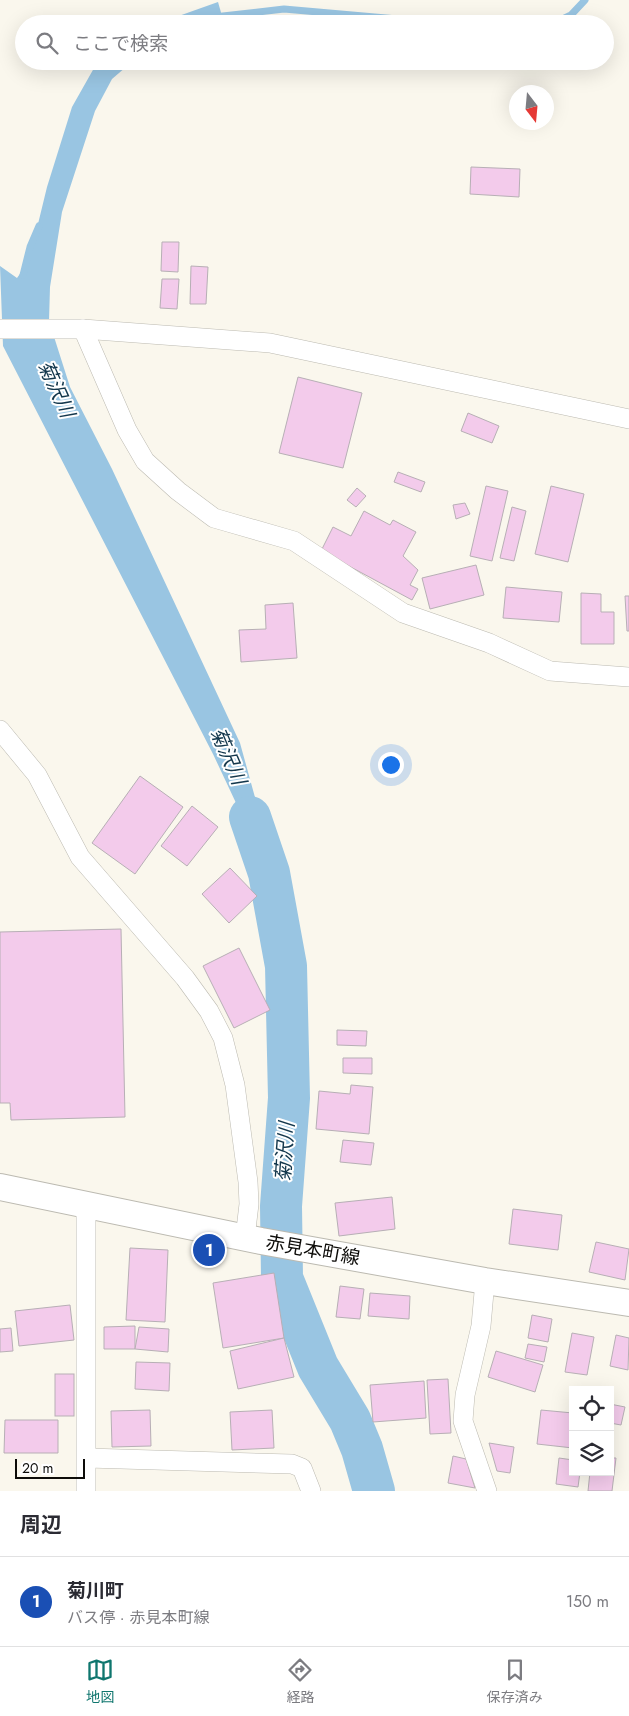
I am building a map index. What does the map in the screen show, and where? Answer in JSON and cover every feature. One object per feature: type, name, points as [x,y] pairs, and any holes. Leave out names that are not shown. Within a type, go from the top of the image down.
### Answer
[{"type":"main road","name":"赤見本町線","points":[[0,1187],[301,1248],[485,1281],[629,1303]]},
{"type":"street","points":[[0,329],[83,329],[270,343],[629,419]]},
{"type":"street","points":[[83,329],[127,430],[146,461],[178,491],[214,518],[294,541],[403,613],[489,643],[550,670],[629,677]]},
{"type":"street","points":[[0,730],[37,775],[80,857],[185,978],[209,1011],[222,1038],[235,1084],[248,1182],[253,1239]]},
{"type":"street","points":[[86,1204],[86,1491]]},
{"type":"street","points":[[485,1281],[481,1326],[465,1395],[463,1421],[487,1491]]},
{"type":"street","points":[[87,1458],[292,1464],[302,1468],[311,1491]]},
{"type":"water","points":[[218,2],[222,15],[181,15]]},
{"type":"water","points":[[93,70],[122,70],[112,79],[95,111],[62,212],[50,287],[49,321],[70,387],[112,469],[240,743],[261,819],[269,873],[213,754],[3,346],[0,266],[17,278],[29,261],[47,187],[72,107]]},
{"type":"building","points":[[471,167],[520,169],[519,197],[470,194]]},
{"type":"building","points":[[162,242],[179,242],[178,272],[161,271]]},
{"type":"building","points":[[191,266],[208,267],[206,304],[190,304]]},
{"type":"building","points":[[162,279],[179,279],[177,309],[160,308]]},
{"type":"building","points":[[298,377],[362,393],[343,468],[279,453]]},
{"type":"building","points":[[468,413],[499,426],[492,443],[461,431]]},
{"type":"building","points":[[398,472],[425,482],[421,492],[394,482]]},
{"type":"building","points":[[486,486],[508,491],[492,561],[470,556]]},
{"type":"building","points":[[551,486],[584,494],[568,562],[535,554]]},
{"type":"building","points":[[357,488],[366,496],[356,507],[347,500]]},
{"type":"building","points":[[465,503],[470,514],[456,519],[453,505]]},
{"type":"building","points":[[512,507],[526,511],[514,561],[500,558]]},
{"type":"building","points":[[364,511],[390,525],[393,520],[416,532],[403,556],[418,570],[410,585],[418,589],[412,600],[321,551],[333,527],[351,536]]},
{"type":"building","points":[[476,565],[484,595],[430,609],[422,578]]},
{"type":"building","points":[[506,587],[562,592],[559,622],[503,618]]},
{"type":"building","points":[[581,593],[601,594],[601,612],[614,612],[614,644],[581,644]]},
{"type":"building","points":[[625,596],[629,596],[629,631],[627,631]]},
{"type":"building","points":[[293,603],[297,658],[241,662],[239,630],[266,629],[265,605]]},
{"type":"building","points":[[140,776],[183,807],[135,874],[92,843]]},
{"type":"building","points":[[192,806],[218,827],[187,866],[161,846]]},
{"type":"building","points":[[230,868],[257,896],[229,923],[202,894]]},
{"type":"building","points":[[121,929],[125,1117],[11,1120],[10,1103],[0,1103],[0,932]]},
{"type":"building","points":[[239,948],[270,1010],[234,1028],[203,966]]},
{"type":"building","points":[[337,1030],[367,1031],[366,1046],[337,1045]]},
{"type":"building","points":[[343,1058],[372,1058],[372,1074],[343,1073]]},
{"type":"building","points":[[351,1085],[373,1087],[369,1134],[316,1129],[319,1091],[350,1094]]},
{"type":"building","points":[[343,1140],[374,1143],[371,1165],[340,1162]]},
{"type":"building","points":[[392,1197],[395,1229],[339,1236],[335,1203]]},
{"type":"building","points":[[513,1209],[562,1215],[558,1250],[509,1244]]},
{"type":"building","points":[[596,1242],[629,1249],[625,1280],[589,1272]]},
{"type":"building","points":[[130,1248],[168,1250],[165,1322],[126,1320]]},
{"type":"building","points":[[274,1273],[284,1338],[223,1348],[213,1283]]},
{"type":"building","points":[[340,1286],[364,1289],[360,1319],[336,1317]]},
{"type":"building","points":[[370,1293],[410,1296],[409,1319],[368,1316]]},
{"type":"building","points":[[70,1305],[74,1340],[19,1346],[15,1311]]},
{"type":"building","points":[[532,1315],[552,1319],[548,1342],[528,1338]]},
{"type":"building","points":[[135,1326],[135,1349],[104,1349],[104,1327]]},
{"type":"building","points":[[139,1327],[169,1329],[168,1352],[135,1349]]},
{"type":"building","points":[[11,1328],[13,1351],[0,1352],[0,1329]]},
{"type":"building","points":[[572,1333],[594,1337],[587,1375],[565,1372]]},
{"type":"building","points":[[616,1335],[629,1338],[628,1370],[610,1366]]},
{"type":"building","points":[[284,1338],[294,1377],[238,1389],[230,1351]]},
{"type":"building","points":[[528,1344],[547,1347],[544,1362],[525,1358]]},
{"type":"building","points":[[496,1351],[543,1365],[535,1392],[488,1377]]},
{"type":"building","points":[[136,1362],[170,1363],[169,1391],[135,1389]]},
{"type":"building","points":[[55,1374],[74,1374],[74,1416],[55,1416]]},
{"type":"building","points":[[448,1379],[451,1433],[430,1434],[427,1380]]},
{"type":"building","points":[[424,1381],[426,1418],[373,1422],[370,1385]]},
{"type":"building","points":[[614,1405],[625,1407],[621,1425],[614,1424]]},
{"type":"building","points":[[150,1410],[151,1446],[112,1447],[111,1411]]},
{"type":"building","points":[[272,1410],[274,1448],[232,1450],[230,1412]]},
{"type":"building","points":[[541,1410],[569,1413],[569,1448],[537,1444]]},
{"type":"building","points":[[5,1420],[58,1420],[58,1453],[4,1453]]},
{"type":"building","points":[[489,1443],[514,1447],[510,1473],[497,1471]]},
{"type":"building","points":[[453,1456],[466,1459],[475,1488],[448,1483]]},
{"type":"building","points":[[559,1458],[569,1459],[569,1476],[579,1476],[578,1487],[556,1484]]},
{"type":"building","points":[[614,1458],[616,1458],[614,1474]]},
{"type":"building","points":[[590,1476],[614,1476],[612,1491],[588,1491]]},
{"type":"waterway","name":"菊沢川","points":[[571,15],[585,0]]},
{"type":"waterway","name":"菊沢川","points":[[232,15],[284,9],[352,15]]},
{"type":"waterway","name":"菊沢川","points":[[23,275],[30,247],[39,226]]},
{"type":"waterway","name":"菊沢川","points":[[250,817],[269,873],[286,966],[289,1098],[281,1206],[282,1278],[318,1367],[350,1420],[362,1449],[374,1491]]},
{"type":"place","name":"菊川町","points":[[209,1250]]}]
